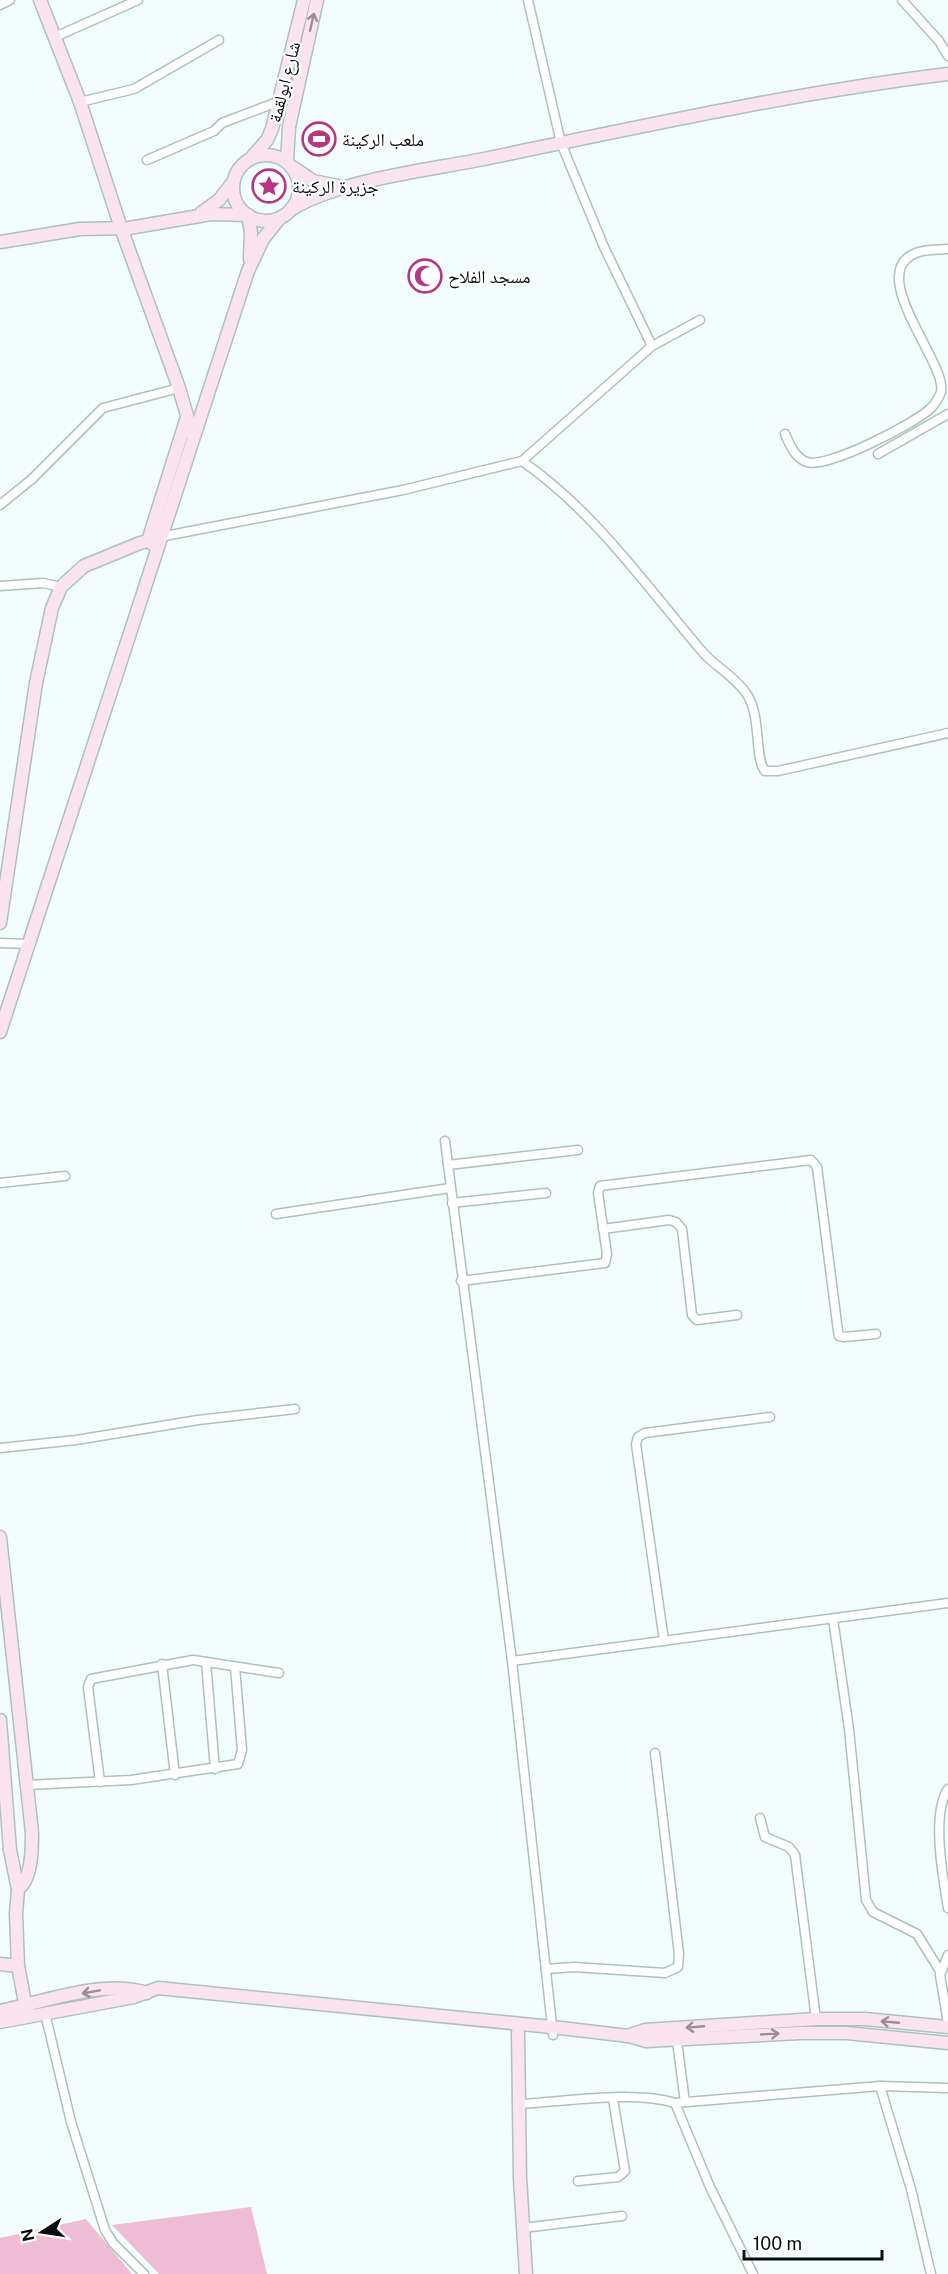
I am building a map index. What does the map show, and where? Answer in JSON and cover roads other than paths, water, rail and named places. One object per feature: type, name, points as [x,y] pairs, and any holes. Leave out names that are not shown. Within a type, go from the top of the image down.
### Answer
[{"type":"street","points":[[0,5],[10,0]]},
{"type":"street","points":[[40,0],[80,102],[121,228],[179,388],[186,420],[193,436]]},
{"type":"street","points":[[55,37],[138,0]]},
{"type":"street","name":"شارع ابولقمة","points":[[251,158],[267,141],[280,101],[304,0]]},
{"type":"street","name":"شارع ابولقمة","points":[[289,164],[289,127],[316,0]]},
{"type":"street","points":[[528,0],[561,143],[604,247],[652,346]]},
{"type":"street","points":[[902,0],[939,41],[948,56]]},
{"type":"street","points":[[80,102],[134,89],[219,40]]},
{"type":"street","points":[[0,1032],[30,944],[155,542],[248,271],[263,239],[279,219],[314,197],[351,186],[770,102],[948,74]]},
{"type":"street","points":[[147,160],[214,131],[222,123],[280,101]]},
{"type":"street","points":[[192,218],[212,207],[233,182],[237,172],[251,158],[270,154],[313,181],[326,185],[351,186]]},
{"type":"street","points":[[289,164],[300,188],[292,209]]},
{"type":"street","points":[[233,182],[235,200],[247,215],[251,238],[248,271]]},
{"type":"street","points":[[0,242],[56,231],[149,226],[215,214],[247,215],[263,221],[279,219]]},
{"type":"street","points":[[785,435],[794,453],[807,462],[822,463],[888,436],[931,408],[941,393],[943,382],[939,367],[908,313],[901,285],[902,266],[909,257],[918,252],[948,249]]},
{"type":"street","points":[[0,923],[45,630],[61,587],[84,566],[155,542],[403,490],[522,460],[652,346],[700,320]]},
{"type":"street","points":[[0,505],[32,479],[103,408],[179,388]]},
{"type":"street","points":[[878,454],[948,414]]},
{"type":"street","points":[[155,542],[186,420]]},
{"type":"street","points":[[522,460],[544,476],[587,516],[664,603],[700,650],[747,693],[756,714],[760,762],[765,771],[778,771],[948,733]]},
{"type":"street","points":[[0,585],[44,583],[61,587]]},
{"type":"street","points":[[0,943],[30,944]]},
{"type":"street","points":[[445,1141],[461,1281],[512,1661],[552,2031]]},
{"type":"street","points":[[448,1165],[578,1150]]},
{"type":"street","points":[[461,1281],[601,1265],[607,1260],[598,1193],[600,1186],[811,1160],[817,1167],[838,1331],[844,1337],[876,1334]]},
{"type":"street","points":[[0,1183],[65,1176]]},
{"type":"street","points":[[276,1214],[450,1188]]},
{"type":"street","points":[[452,1203],[546,1193]]},
{"type":"street","points":[[603,1229],[669,1220],[676,1222],[682,1229],[692,1315],[698,1320],[737,1315]]},
{"type":"street","points":[[0,1448],[76,1440],[198,1420],[296,1409]]},
{"type":"street","points":[[664,1641],[636,1444],[638,1437],[645,1433],[770,1417]]},
{"type":"street","points":[[0,1538],[4,1618],[32,1846],[26,1876],[18,1889]]},
{"type":"street","points":[[512,1661],[948,1604]]},
{"type":"street","points":[[629,2036],[645,2030],[816,2019],[865,2019],[948,2025],[940,1971],[916,1934],[873,1912],[866,1900],[849,1729],[833,1619]]},
{"type":"street","points":[[100,1782],[88,1682],[95,1677],[189,1660],[279,1673]]},
{"type":"street","points":[[206,1662],[215,1769]]},
{"type":"street","points":[[162,1664],[175,1775]]},
{"type":"street","points":[[26,1785],[100,1782],[233,1767],[238,1764],[242,1756],[235,1667]]},
{"type":"street","points":[[0,1720],[10,1850],[18,1889],[16,1914],[18,1966],[27,2011]]},
{"type":"street","points":[[546,1969],[574,1967],[665,1973],[678,1966],[680,1954],[656,1753]]},
{"type":"street","points":[[948,1789],[943,1796],[940,1819],[948,1908]]},
{"type":"street","points":[[760,1818],[762,1832],[767,1839],[789,1847],[795,1854],[816,2019]]},
{"type":"street","points":[[940,1971],[948,1955]]},
{"type":"street","points":[[0,1964],[18,1966]]},
{"type":"street","points":[[0,2010],[45,2013],[148,1993],[158,1988],[552,2031],[629,2036],[646,2041],[800,2033],[847,2033],[948,2043]]},
{"type":"street","points":[[0,2022],[27,2011],[112,1989],[133,1989],[148,1993],[518,2032],[552,2031]]},
{"type":"street","points":[[45,2013],[71,2122],[105,2230],[113,2243],[144,2274]]},
{"type":"street","points":[[518,2032],[526,2274]]},
{"type":"street","points":[[677,2041],[685,2102]]},
{"type":"street","points":[[519,2104],[645,2098],[675,2103],[880,2086],[948,2088]]},
{"type":"street","points":[[880,2086],[911,2188],[931,2274]]},
{"type":"street","points":[[578,2181],[618,2177],[625,2170],[613,2099]]},
{"type":"street","points":[[675,2103],[710,2187],[753,2274]]},
{"type":"street","points":[[523,2228],[622,2216]]},
{"type":"place","name":"ملعب الركينة","points":[[319,139]]},
{"type":"place","name":"جزيرة الركينة","points":[[269,186]]},
{"type":"place","name":"مسجد الفلاح","points":[[425,276]]}]
